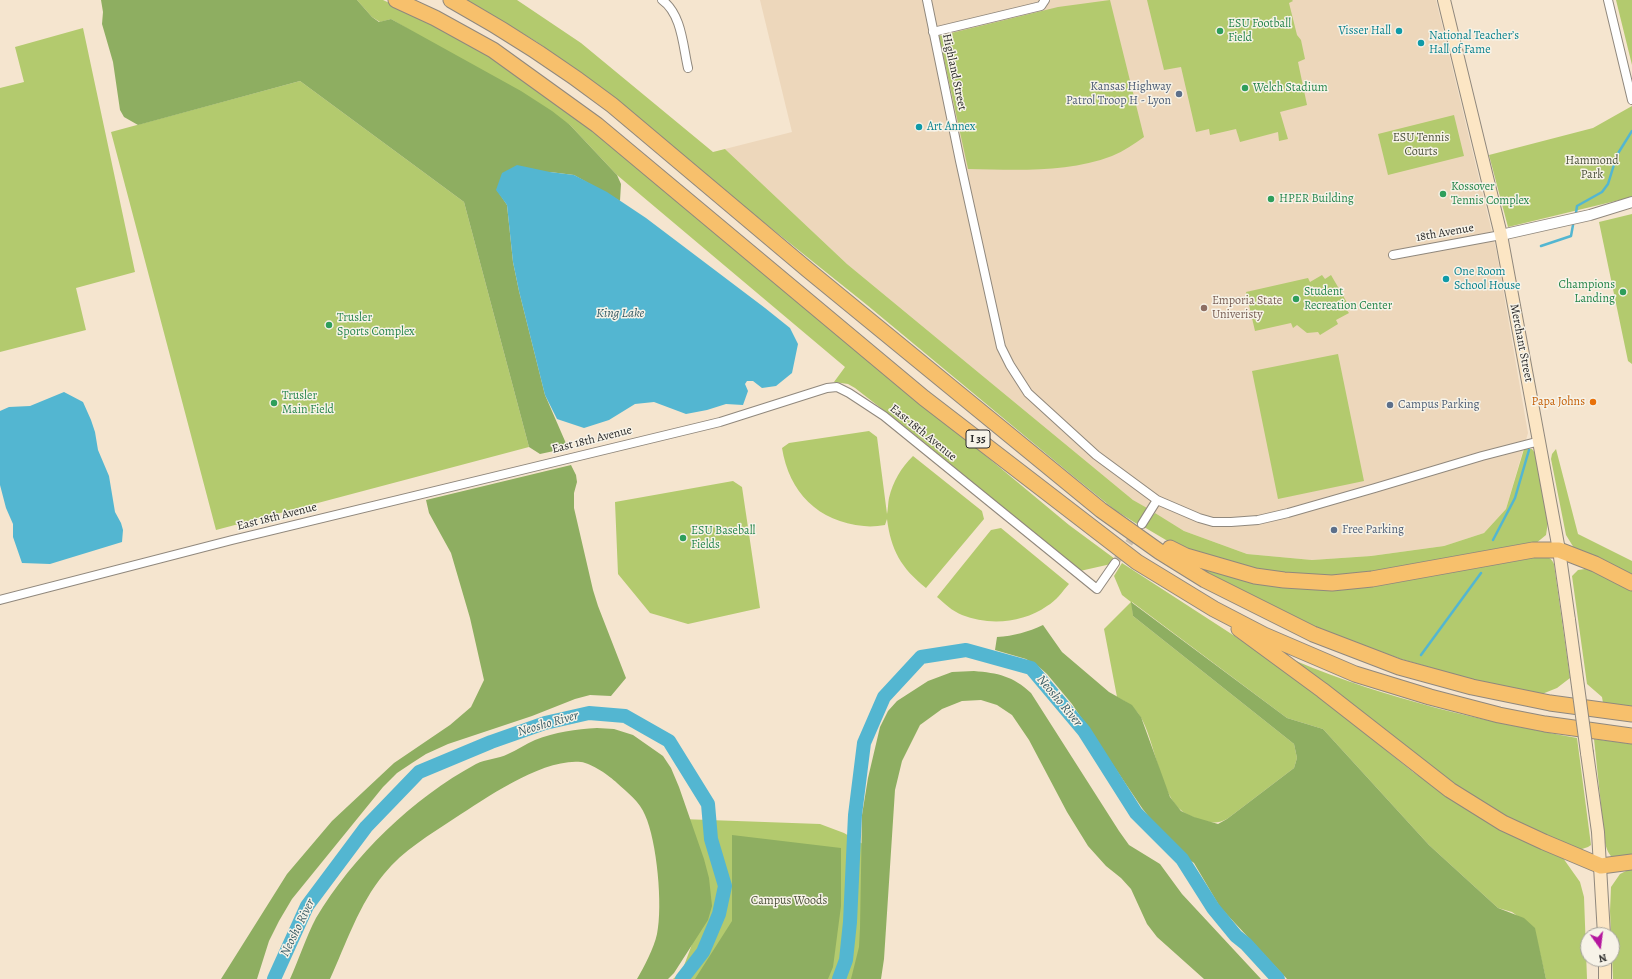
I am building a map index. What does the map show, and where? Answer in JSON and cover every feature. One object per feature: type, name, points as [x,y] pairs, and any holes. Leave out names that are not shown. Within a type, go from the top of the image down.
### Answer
[{"type":"highway","name":"I 35","points":[[396,0],[435,18],[493,50],[585,116],[924,398],[1137,562],[1214,609],[1264,635],[1362,677],[1499,715],[1545,724],[1632,736]]},
{"type":"highway","name":"I 35","points":[[451,0],[526,44],[579,80],[612,105],[808,270],[1101,510],[1160,552],[1205,580],[1262,610],[1313,634],[1399,668],[1472,687],[1550,703],[1632,714]]},
{"type":"highway","points":[[1115,520],[1186,556],[1255,576],[1284,580],[1332,582],[1372,579],[1533,550],[1559,550],[1595,564],[1632,583]]},
{"type":"highway","points":[[1214,609],[1322,690],[1450,790],[1503,823],[1601,866],[1632,862]]},
{"type":"main road","name":"Merchant Street","points":[[1444,0],[1501,235],[1559,550],[1601,866],[1604,927]]},
{"type":"main road","points":[[1605,967],[1605,979]]},
{"type":"street","points":[[662,0],[673,12],[678,23],[688,68]]},
{"type":"street","name":"Highland Street","points":[[927,0],[960,161],[1001,347],[1010,365],[1028,393],[1096,455],[1158,500],[1199,518],[1213,522],[1258,520],[1348,496],[1482,456],[1540,441]]},
{"type":"street","points":[[933,32],[1041,6],[1045,0]]},
{"type":"street","points":[[1608,0],[1632,100]]},
{"type":"street","points":[[1501,235],[1590,215],[1632,202]]},
{"type":"street","name":"18th Avenue","points":[[1393,255],[1501,235]]},
{"type":"street","name":"East 18th Avenue","points":[[0,600],[248,537],[720,422],[804,395],[837,387],[849,392],[884,416],[1097,589],[1115,563]]},
{"type":"street","points":[[1142,524],[1158,500]]},
{"type":"shaded area","name":"Emporia State Univeristy","points":[[760,0],[1436,0],[1496,249],[1528,433],[1506,509],[1484,533],[1444,546],[1371,556],[1312,560],[1247,554],[1184,531],[1133,500],[847,264],[725,149],[792,132]]},
{"type":"green space","points":[[101,0],[357,0],[372,17],[379,22],[391,19],[521,91],[552,111],[570,125],[617,175],[621,184],[620,201],[574,175],[550,172],[497,190],[507,205],[513,262],[545,395],[568,448],[540,454],[529,447],[464,202],[300,81],[138,125],[124,117],[120,110],[113,62],[102,24],[103,12]]},
{"type":"green space","points":[[357,0],[383,0],[426,20],[460,38],[577,116],[1069,525],[1115,559],[1111,564],[1080,571],[909,430],[855,388],[848,384],[834,382],[845,367],[617,175],[570,125],[391,19],[380,22],[372,17]]},
{"type":"green space","points":[[467,0],[517,0],[581,43],[713,152],[725,149],[847,264],[1133,500],[1147,508],[1137,524],[1115,510],[1073,476],[867,305],[731,196],[592,81],[537,42]]},
{"type":"green space","points":[[1110,0],[1144,137],[1125,150],[1112,156],[1077,165],[1041,169],[968,169],[939,36],[1058,7]]},
{"type":"green space","name":"Welch Stadium","points":[[1147,0],[1292,0],[1293,1],[1289,3],[1297,35],[1301,40],[1305,59],[1298,62],[1307,105],[1280,112],[1288,139],[1279,141],[1278,132],[1240,142],[1236,129],[1210,135],[1209,129],[1196,132],[1181,67],[1164,70]]},
{"type":"green space","points":[[1616,0],[1632,0],[1632,65]]},
{"type":"green space","points":[[83,28],[135,272],[76,288],[86,330],[0,352],[0,88],[24,82],[15,47]]},
{"type":"green space","name":"Trusler Sports Complex","points":[[300,81],[464,202],[529,447],[216,530],[111,132]]},
{"type":"green space","name":"Hammond Park","points":[[1632,106],[1632,197],[1508,227],[1489,155],[1593,128]]},
{"type":"green space","name":"ESU Tennis Courts","points":[[1454,115],[1464,156],[1388,175],[1378,134]]},
{"type":"green space","name":"Champions Landing","points":[[1632,214],[1632,364],[1628,361],[1599,222]]},
{"type":"green space","name":"Student Recreation Center","points":[[1322,275],[1325,279],[1331,275],[1349,306],[1346,309],[1349,313],[1336,320],[1338,324],[1320,335],[1318,332],[1307,333],[1297,325],[1293,328],[1291,323],[1255,331],[1246,292],[1308,278],[1310,282]]},
{"type":"green space","points":[[1338,354],[1364,481],[1278,499],[1252,371]]},
{"type":"green space","points":[[869,431],[877,437],[887,514],[889,498],[895,480],[913,456],[982,511],[984,519],[926,588],[917,581],[899,558],[891,540],[887,519],[885,525],[864,526],[833,518],[808,502],[791,478],[782,448],[789,443]]},
{"type":"green space","points":[[1524,449],[1532,449],[1535,453],[1548,522],[1546,535],[1535,544],[1341,577],[1282,576],[1221,562],[1171,543],[1144,527],[1155,513],[1184,531],[1247,554],[1312,560],[1371,556],[1444,546],[1484,533],[1506,509]]},
{"type":"green space","points":[[1556,449],[1578,534],[1632,561],[1632,576],[1574,548],[1566,535],[1551,459],[1552,454]]},
{"type":"green space","points":[[571,465],[576,475],[577,482],[574,493],[574,508],[593,590],[626,678],[611,696],[590,695],[575,699],[532,716],[448,744],[426,754],[397,773],[383,787],[292,899],[269,941],[257,979],[221,979],[287,874],[332,821],[394,763],[450,725],[471,707],[484,680],[470,618],[451,553],[429,513],[426,500]]},
{"type":"green space","name":"ESU Baseball Fields","points":[[733,481],[742,487],[760,608],[688,624],[650,613],[618,574],[615,502]]},
{"type":"green space","points":[[1001,528],[1069,584],[1050,604],[1038,612],[1017,619],[1006,621],[983,621],[962,615],[948,607],[937,597],[991,530]]},
{"type":"green space","points":[[1532,555],[1548,557],[1554,564],[1570,678],[1557,688],[1542,694],[1474,680],[1401,659],[1314,627],[1219,580],[1195,565],[1287,584]]},
{"type":"green space","points":[[1122,563],[1267,657],[1301,682],[1413,772],[1475,814],[1563,858],[1580,882],[1584,897],[1585,927],[1580,927],[1580,967],[1587,967],[1587,979],[1546,979],[1534,928],[1512,912],[1498,908],[1429,845],[1323,729],[1287,718],[1132,602],[1133,616],[1294,744],[1297,758],[1294,768],[1227,819],[1217,822],[1208,822],[1186,814],[1182,811],[1174,803],[1168,793],[1150,739],[1140,716],[1130,705],[1117,697],[1104,629],[1131,602],[1122,595],[1114,576]]},
{"type":"green space","points":[[1595,569],[1632,586],[1632,706],[1603,703],[1602,697],[1587,684],[1572,576],[1578,570]]},
{"type":"green space","points":[[1131,602],[1287,718],[1323,729],[1429,845],[1498,908],[1524,918],[1535,928],[1546,979],[1287,979],[1220,907],[1194,863],[1183,855],[1156,826],[1142,808],[1072,704],[1047,674],[1038,666],[1026,659],[995,650],[997,637],[1021,633],[1043,625],[1062,652],[1109,692],[1132,705],[1141,717],[1170,797],[1181,811],[1194,817],[1218,824],[1227,819],[1294,768],[1297,758],[1294,744],[1133,616]]},
{"type":"green space","points":[[1296,661],[1330,675],[1399,698],[1470,716],[1577,738],[1591,845],[1576,851],[1482,806],[1293,664]]},
{"type":"green space","points":[[974,671],[1005,676],[1018,683],[1031,693],[1129,845],[1160,864],[1182,894],[1261,979],[1204,979],[1157,937],[1147,924],[1131,889],[1121,878],[1106,866],[1088,846],[1067,812],[1029,740],[1012,715],[997,705],[981,700],[962,701],[942,709],[920,725],[902,761],[895,790],[884,959],[881,979],[851,979],[859,947],[862,815],[868,778],[880,727],[888,711],[897,701],[928,681],[952,672]]},
{"type":"green space","points":[[597,728],[614,729],[633,735],[663,756],[671,768],[679,787],[704,859],[709,878],[712,906],[708,920],[674,973],[668,979],[637,979],[654,945],[659,922],[659,891],[656,857],[649,826],[643,810],[637,802],[614,780],[595,767],[581,762],[566,762],[550,766],[533,773],[498,790],[408,850],[391,865],[367,898],[330,979],[290,979],[312,925],[331,895],[366,851],[407,811],[453,778],[476,764],[504,756],[535,740],[550,735],[573,730]]},
{"type":"green space","points":[[1594,739],[1632,744],[1632,859],[1614,858],[1609,853],[1605,843]]},
{"type":"green space","name":"Campus Woods","points":[[681,819],[820,824],[844,833],[868,847],[866,979],[673,979],[682,971],[710,896]]},
{"type":"green space","points":[[732,835],[841,848],[841,906],[833,967],[828,979],[695,979],[732,921]]},
{"type":"green space","points":[[1632,868],[1632,979],[1613,979],[1612,967],[1620,967],[1620,927],[1611,927],[1611,887],[1620,874]]},
{"type":"water","name":"King Lake","points":[[517,165],[574,175],[607,192],[646,218],[765,308],[790,328],[798,344],[792,373],[776,386],[762,388],[753,381],[747,381],[745,384],[748,391],[743,405],[726,404],[707,410],[686,414],[654,402],[635,404],[609,420],[584,428],[557,419],[545,395],[519,291],[513,262],[507,205],[496,190],[502,173]]},
{"type":"water","points":[[64,392],[83,402],[91,420],[98,450],[109,476],[115,512],[123,530],[122,542],[50,564],[22,563],[13,537],[13,524],[6,508],[0,485],[0,411],[9,407],[30,406]]},
{"type":"waterway","points":[[1576,213],[1577,206],[1602,192],[1608,184],[1617,155],[1632,131]]},
{"type":"waterway","points":[[1541,246],[1571,236],[1573,225]]},
{"type":"waterway","points":[[1493,540],[1515,498],[1529,450]]},
{"type":"waterway","points":[[1421,655],[1481,573]]},
{"type":"waterway","name":"Neosho River","points":[[839,979],[846,960],[850,922],[855,815],[864,743],[884,697],[921,657],[966,650],[1031,668],[1084,731],[1136,813],[1182,859],[1213,908],[1236,936],[1246,944],[1278,979]]},
{"type":"waterway","name":"Neosho River","points":[[274,979],[307,906],[366,827],[419,772],[491,742],[545,723],[589,713],[625,716],[669,741],[708,804],[711,839],[725,886],[719,914],[703,952],[682,979]]},
{"type":"tunnel","points":[[1115,563],[1142,524]]},
{"type":"place","name":"ESU Football Field","points":[[1220,31]]},
{"type":"place","name":"Visser Hall","points":[[1399,31]]},
{"type":"place","name":"National Teacher’s Hall of Fame","points":[[1421,43]]},
{"type":"place","name":"Welch Stadium","points":[[1245,88]]},
{"type":"place","name":"Kansas Highway Patrol Troop H - Lyon","points":[[1179,94]]},
{"type":"place","name":"Art Annex","points":[[919,127]]},
{"type":"place","name":"Kossover Tennis Complex","points":[[1443,194]]},
{"type":"place","name":"HPER Building","points":[[1271,199]]},
{"type":"place","name":"One Room School House","points":[[1446,279]]},
{"type":"place","name":"Champions Landing","points":[[1623,292]]},
{"type":"place","name":"Student Recreation Center","points":[[1296,299]]},
{"type":"place","name":"Emporia State Univeristy","points":[[1204,308]]},
{"type":"place","name":"Trusler Sports Complex","points":[[329,325]]},
{"type":"place","name":"Papa Johns","points":[[1593,402]]},
{"type":"place","name":"Trusler Main Field","points":[[274,403]]},
{"type":"place","name":"Campus Parking","points":[[1390,405]]},
{"type":"place","name":"Free Parking","points":[[1334,530]]},
{"type":"place","name":"ESU Baseball Fields","points":[[683,538]]}]
